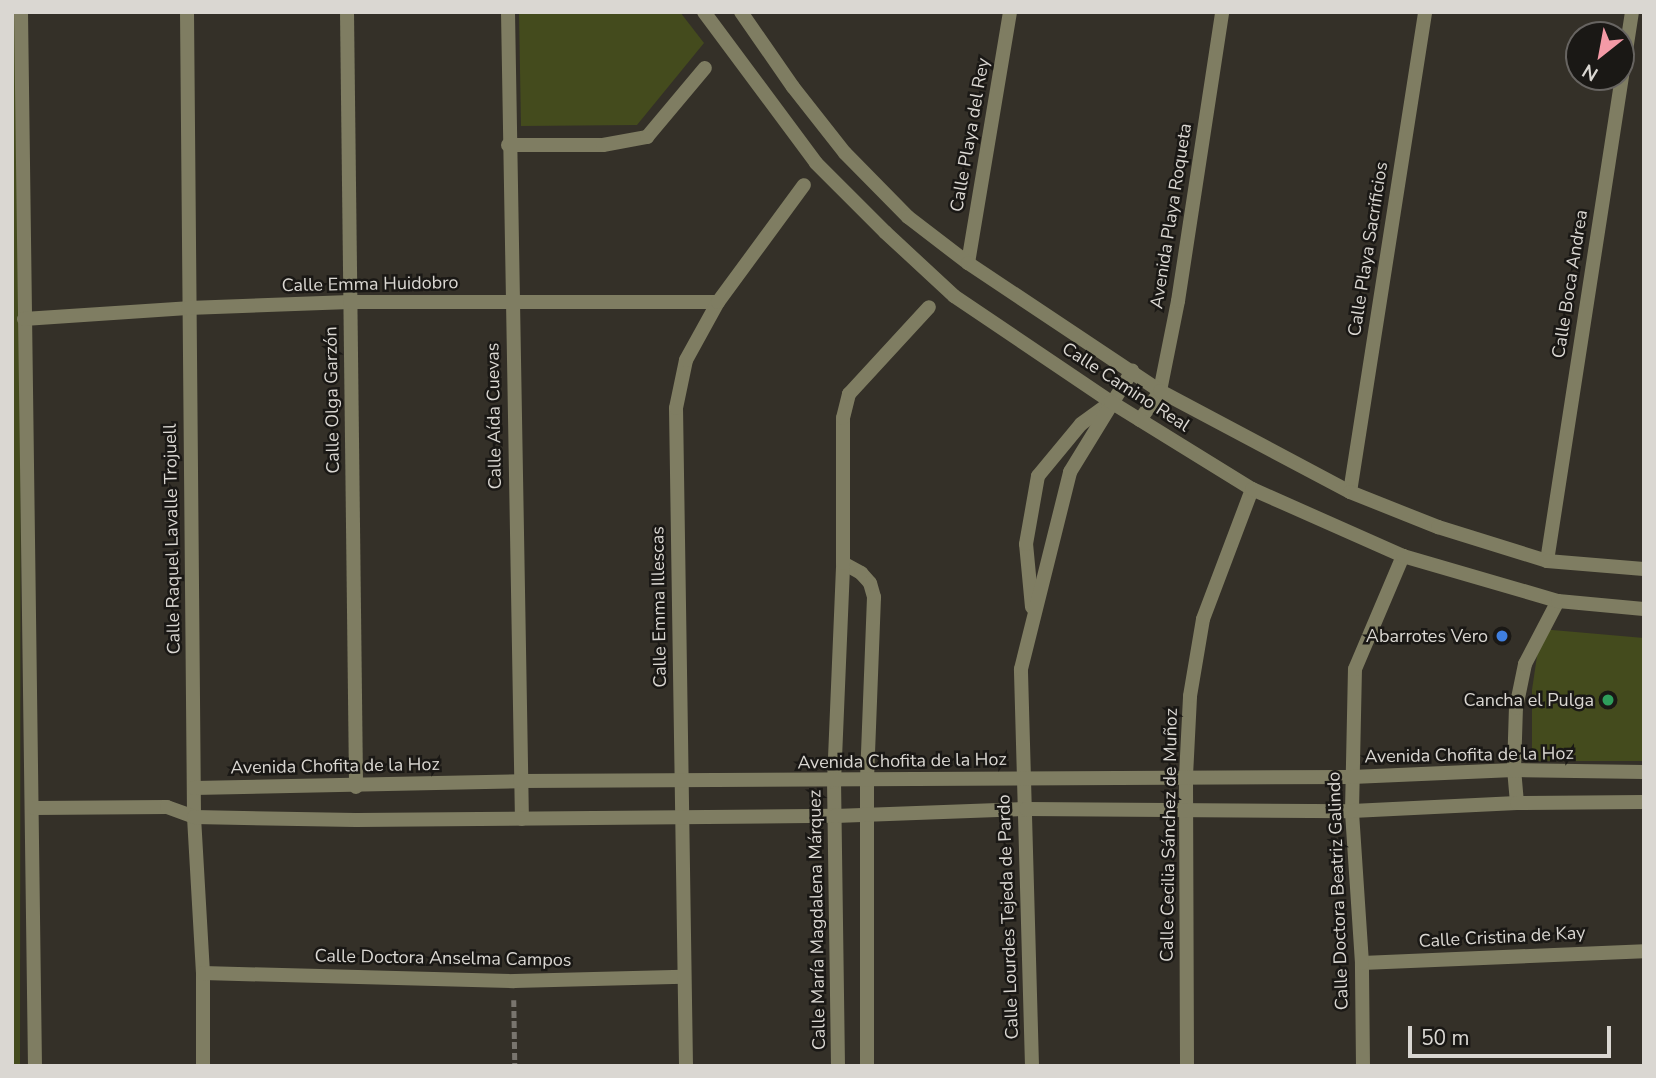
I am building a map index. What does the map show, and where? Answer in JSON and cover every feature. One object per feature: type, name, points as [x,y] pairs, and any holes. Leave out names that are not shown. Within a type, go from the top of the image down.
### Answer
[{"type":"street","points":[[21,12],[34,808],[35,1066]]},
{"type":"street","name":"Calle Raquel Lavalle Trojuell","points":[[187,12],[194,817],[203,973],[203,1066]]},
{"type":"street","name":"Calle Olga Garzón","points":[[347,12],[356,787]]},
{"type":"street","name":"Calle Aída Cuevas","points":[[508,12],[508,145],[522,819]]},
{"type":"street","name":"Calle Camino Real","points":[[704,12],[816,163],[885,232],[954,296],[1140,421],[1252,489],[1403,556],[1558,601],[1644,609]]},
{"type":"street","name":"Calle Camino Real","points":[[741,12],[793,87],[845,153],[908,217],[968,264],[1160,391],[1350,492],[1438,527],[1547,561],[1644,569]]},
{"type":"street","name":"Calle Playa del Rey","points":[[968,264],[1010,12]]},
{"type":"street","name":"Avenida Playa Roqueta","points":[[1140,421],[1160,391],[1178,301],[1222,12]]},
{"type":"street","name":"Calle Playa Sacrificios","points":[[1350,492],[1425,12]]},
{"type":"street","name":"Calle Boca Andrea","points":[[1547,561],[1632,12]]},
{"type":"street","points":[[508,145],[603,145],[647,137],[705,68]]},
{"type":"street","name":"Calle Emma Illescas","points":[[686,1066],[676,408],[686,360],[718,302],[804,185]]},
{"type":"street","name":"Calle Emma Huidobro","points":[[24,319],[188,308],[350,302],[718,302]]},
{"type":"street","name":"Calle María Magdalena Márquez","points":[[838,1066],[834,782],[843,563],[843,418],[849,394],[929,307]]},
{"type":"street","name":"Calle Lourdes Tejeda de Pardo","points":[[1032,1066],[1021,669],[1070,472],[1132,371]]},
{"type":"street","points":[[1033,620],[1026,544],[1038,476],[1081,424],[1111,402]]},
{"type":"street","name":"Calle Cecilia Sánchez de Muñoz","points":[[1187,1066],[1186,776],[1190,696],[1203,619],[1252,489]]},
{"type":"street","name":"Calle Doctora Beatriz Galindo","points":[[1363,1066],[1362,963],[1352,811],[1355,669],[1403,556]]},
{"type":"street","points":[[843,563],[861,573],[870,583],[874,597],[867,780],[867,1066]]},
{"type":"street","points":[[1517,803],[1514,769],[1516,708],[1525,664],[1558,601]]},
{"type":"street","name":"Avenida Chofita de la Hoz","points":[[194,788],[520,782],[1352,777],[1514,769],[1644,772]]},
{"type":"street","points":[[167,807],[194,788]]},
{"type":"street","points":[[34,808],[167,807],[194,817],[522,819],[835,816],[1026,809],[1352,811],[1517,803],[1644,802]]},
{"type":"street","name":"Calle Cristina de Kay","points":[[1362,963],[1644,951]]},
{"type":"street","name":"Calle Doctora Anselma Campos","points":[[203,973],[514,981],[683,976]]},
{"type":"path","points":[[514,981],[515,1066]]},
{"type":"green space","points":[[12,12],[21,12],[20,1066],[12,1066]]},
{"type":"green space","points":[[519,12],[680,12],[704,43],[637,125],[521,126]]},
{"type":"green space","points":[[1541,629],[1644,638],[1644,761],[1532,761],[1532,690]]},
{"type":"place","name":"Abarrotes Vero","points":[[1502,636]]},
{"type":"place","name":"Cancha el Pulga","points":[[1608,700]]}]
